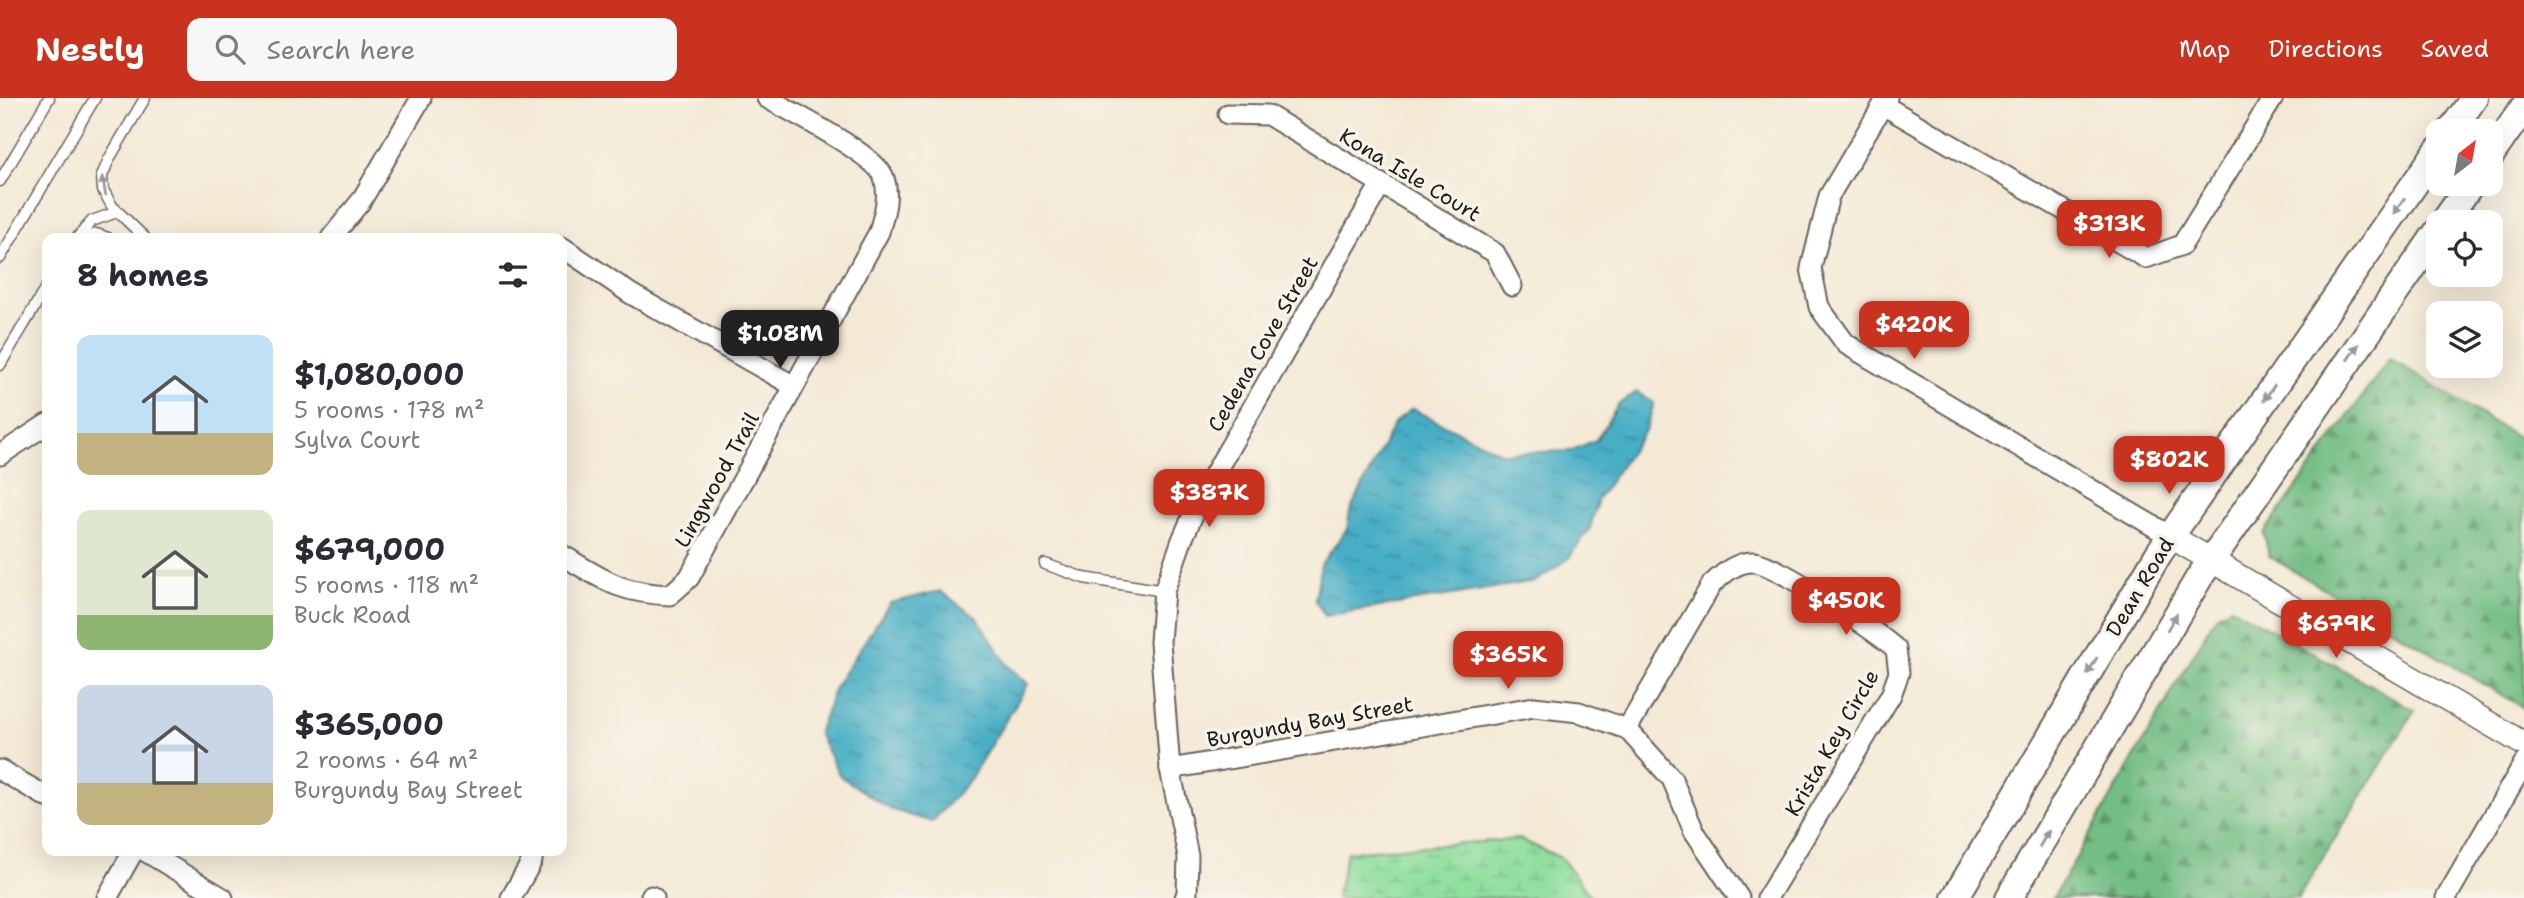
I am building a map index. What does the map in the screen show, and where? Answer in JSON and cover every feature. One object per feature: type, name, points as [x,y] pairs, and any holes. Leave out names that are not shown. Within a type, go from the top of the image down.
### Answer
[{"type":"main road","points":[[2459,119],[2474,98]]},
{"type":"main road","points":[[2503,137],[2524,107]]},
{"type":"main road","name":"Dean Road","points":[[1955,898],[2170,536],[2426,167]]},
{"type":"main road","points":[[2009,898],[2210,560],[2426,248]]},
{"type":"street","points":[[335,233],[361,201],[421,98]]},
{"type":"street","name":"Lingwood Trail","points":[[567,558],[611,584],[640,593],[670,595],[689,578],[879,232],[888,198],[884,176],[865,156],[767,98]]},
{"type":"street","points":[[2273,98],[2182,245],[2146,258],[1885,102],[1829,196],[1811,268],[1819,307],[1846,344],[2524,744]]},
{"type":"street","name":"Kona Isle Court","points":[[1228,114],[1268,115],[1495,253],[1512,286]]},
{"type":"street","name":"Cedena Cove Street","points":[[1185,898],[1188,856],[1170,769],[1160,642],[1164,592],[1200,499],[1381,184]]},
{"type":"street","points":[[567,250],[631,294],[794,386]]},
{"type":"street","points":[[0,455],[42,427]]},
{"type":"street","name":"Krista Key Circle","points":[[1627,729],[1712,584],[1728,568],[1754,562],[1777,570],[1878,633],[1896,649],[1899,673],[1891,695],[1767,898]]},
{"type":"street","name":"Burgundy Bay Street","points":[[1170,769],[1534,707],[1579,712],[1627,729],[1672,779],[1694,831],[1739,898]]},
{"type":"street","points":[[2446,898],[2524,763]]},
{"type":"street","points":[[0,770],[42,794]]},
{"type":"street","points":[[107,898],[131,856]]},
{"type":"street","points":[[152,856],[223,898]]},
{"type":"street","points":[[511,898],[532,856]]},
{"type":"lane","points":[[0,181],[49,98]]},
{"type":"lane","points":[[0,258],[95,98]]},
{"type":"lane","points":[[140,233],[117,212],[103,190],[103,171],[145,98]]},
{"type":"lane","points":[[81,233],[92,221],[117,212]]},
{"type":"lane","points":[[0,365],[42,294]]},
{"type":"lane","points":[[1045,564],[1084,578],[1164,592]]},
{"type":"green space","points":[[2390,358],[2524,441],[2524,708],[2269,556],[2264,533]]},
{"type":"green space","points":[[2231,607],[2415,710],[2298,898],[2053,898],[2217,614]]},
{"type":"green space","points":[[1519,839],[1561,858],[1592,898],[1336,898],[1347,852]]},
{"type":"water","points":[[1637,392],[1654,403],[1646,429],[1598,499],[1590,528],[1568,559],[1536,581],[1325,616],[1315,600],[1321,564],[1347,529],[1350,511],[1395,422],[1412,409],[1501,453],[1570,451],[1596,440],[1619,404]]},
{"type":"water","points":[[940,591],[977,618],[1008,666],[1028,684],[970,779],[932,822],[890,809],[840,776],[818,733],[836,685],[890,603]]}]
